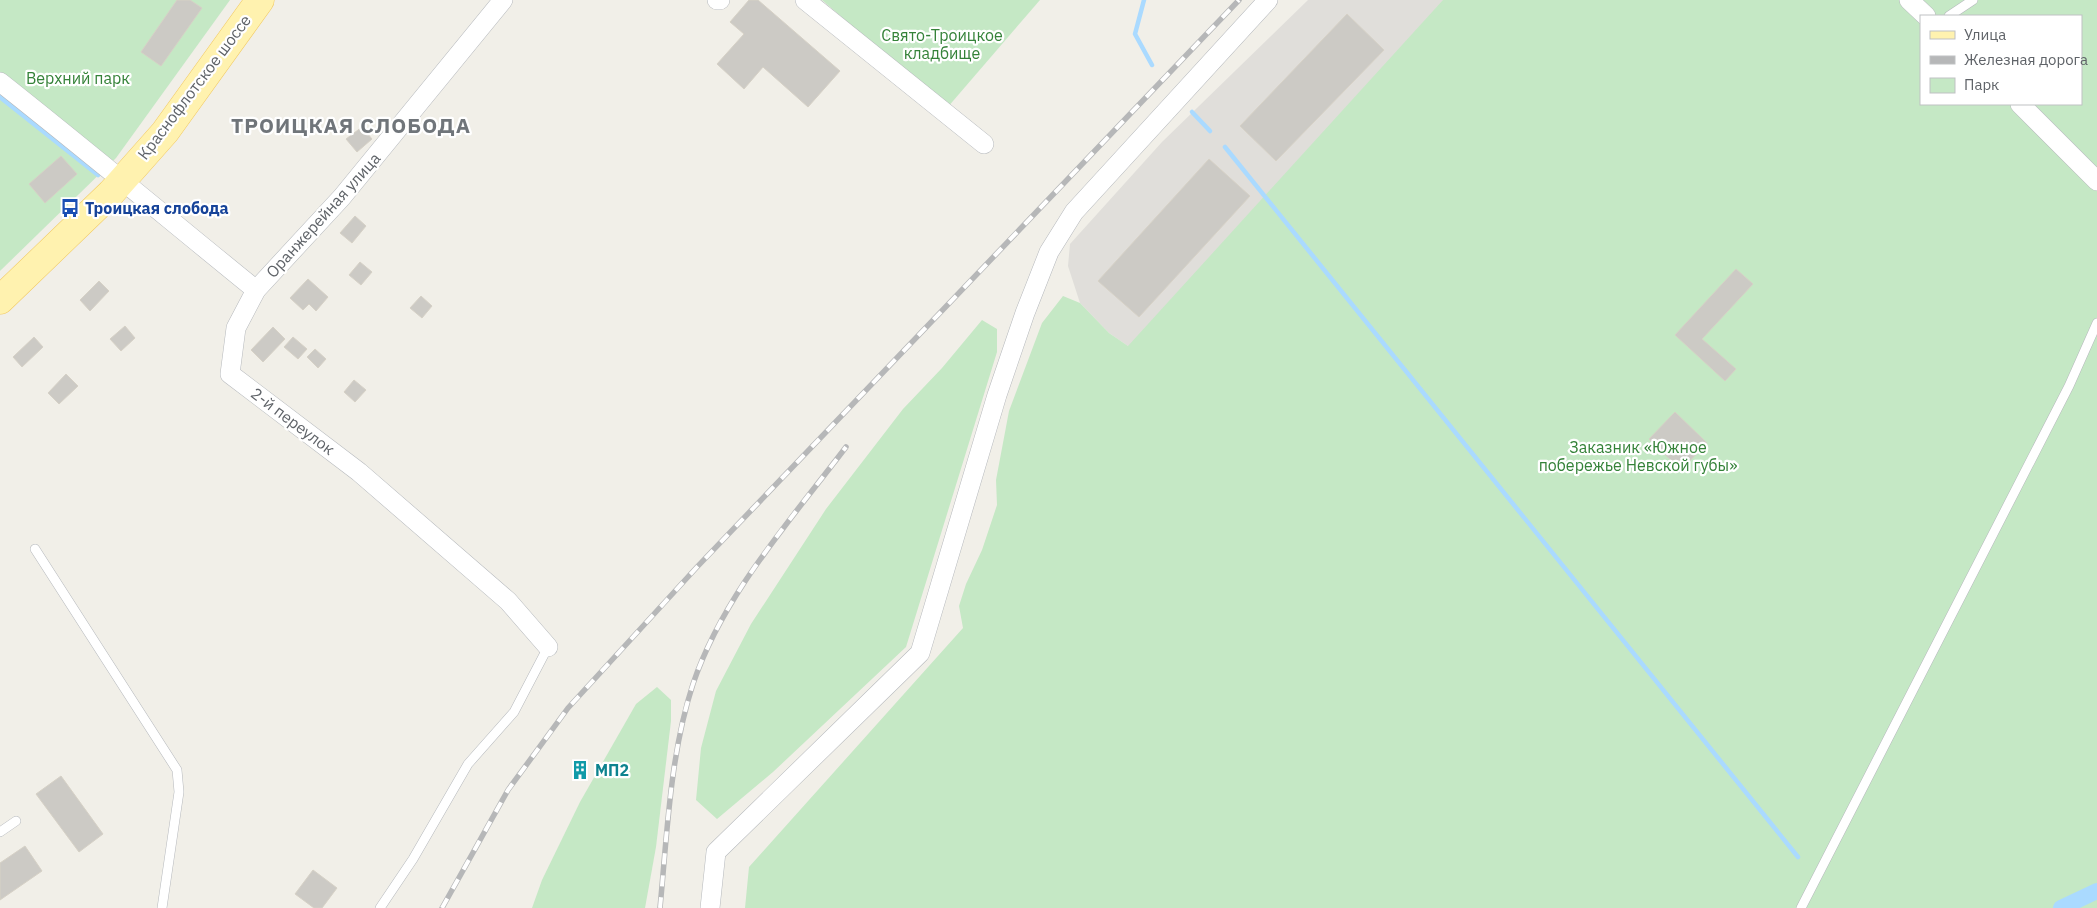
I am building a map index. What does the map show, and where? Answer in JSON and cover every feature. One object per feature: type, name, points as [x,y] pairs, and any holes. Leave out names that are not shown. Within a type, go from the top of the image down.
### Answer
[{"type":"main road","name":"Краснофлотское шоссе","points":[[0,300],[122,180],[165,132],[260,0]]},
{"type":"street","name":"Оранжерейная улица","points":[[256,290],[342,197],[503,0]]},
{"type":"street","points":[[805,0],[984,144]]},
{"type":"street","points":[[710,908],[716,852],[920,653],[997,395],[1025,313],[1049,252],[1074,212],[1268,0]]},
{"type":"street","points":[[1909,0],[1925,15]]},
{"type":"street","points":[[0,82],[256,290]]},
{"type":"street","points":[[2021,105],[2097,181]]},
{"type":"street","name":"2-й переулок","points":[[256,290],[236,328],[230,374],[366,478],[508,601],[548,647]]},
{"type":"lane","points":[[1951,15],[1973,0]]},
{"type":"lane","points":[[1801,908],[2069,386],[2097,323]]},
{"type":"lane","points":[[35,549],[177,770],[179,792],[162,908]]},
{"type":"lane","points":[[380,908],[413,858],[468,764],[514,712],[548,647]]},
{"type":"lane","points":[[0,832],[16,821]]},
{"type":"shaded area","points":[[1308,0],[1499,0],[1163,370],[1109,333],[1080,303],[1068,266],[1070,244],[1162,142]]},
{"type":"green space","name":"Верхний парк","points":[[0,0],[230,0],[116,158],[0,271]]},
{"type":"green space","name":"Свято-Троицкое кладбище","points":[[822,0],[1040,0],[947,108]]},
{"type":"green space","name":"Заказник «Южное побережье Невской губы»","points":[[1443,0],[2097,0],[2097,908],[745,908],[749,867],[963,628],[959,606],[966,584],[982,550],[997,505],[996,480],[1009,411],[1042,323],[1063,296],[1080,303],[1109,333],[1128,346]]},
{"type":"green space","points":[[982,320],[997,329],[997,352],[906,647],[773,772],[717,819],[696,800],[701,748],[716,691],[751,624],[826,509],[903,409],[942,368]]},
{"type":"green space","points":[[657,687],[671,700],[671,721],[656,847],[645,908],[532,908],[542,880],[580,802],[636,704]]},
{"type":"building","points":[[177,0],[190,0],[202,8],[161,66],[141,52]]},
{"type":"building","points":[[749,0],[758,0],[840,71],[808,107],[763,67],[744,89],[717,64],[744,34],[730,22]]},
{"type":"building","points":[[1347,14],[1384,50],[1276,161],[1240,126]]},
{"type":"building","points":[[362,127],[372,139],[357,152],[346,139]]},
{"type":"building","points":[[61,156],[77,174],[45,203],[29,184]]},
{"type":"building","points":[[1209,159],[1250,196],[1139,317],[1098,281]]},
{"type":"building","points":[[355,216],[366,226],[352,243],[340,233]]},
{"type":"building","points":[[360,262],[372,272],[361,285],[349,275]]},
{"type":"building","points":[[1736,269],[1753,284],[1702,339],[1736,369],[1725,381],[1675,335]]},
{"type":"building","points":[[308,279],[328,297],[316,311],[309,304],[303,310],[290,298]]},
{"type":"building","points":[[99,281],[109,291],[90,311],[80,300]]},
{"type":"building","points":[[421,296],[432,306],[422,318],[410,308]]},
{"type":"building","points":[[125,326],[135,338],[121,351],[110,339]]},
{"type":"building","points":[[273,327],[285,339],[263,362],[251,350]]},
{"type":"building","points":[[34,337],[43,347],[22,367],[13,357]]},
{"type":"building","points":[[293,337],[307,349],[298,359],[284,347]]},
{"type":"building","points":[[315,349],[326,359],[318,368],[307,357]]},
{"type":"building","points":[[66,374],[78,386],[59,404],[48,393]]},
{"type":"building","points":[[354,380],[366,390],[355,402],[344,392]]},
{"type":"building","points":[[1675,412],[1707,443],[1681,470],[1649,439]]},
{"type":"building","points":[[61,776],[103,834],[79,852],[36,794]]},
{"type":"building","points":[[25,846],[42,871],[0,900],[0,863]]},
{"type":"building","points":[[313,870],[337,888],[322,908],[314,908],[295,894]]},
{"type":"waterway","points":[[1144,0],[1135,34],[1152,65]]},
{"type":"waterway","points":[[0,97],[98,175]]},
{"type":"waterway","points":[[1192,112],[1210,131]]},
{"type":"waterway","points":[[1225,147],[1798,857]]},
{"type":"waterway","points":[[2061,908],[2097,891]]},
{"type":"railway","points":[[442,908],[508,790],[568,708],[697,567],[1239,0]]},
{"type":"railway","points":[[660,908],[670,795],[679,738],[693,684],[706,651],[740,589],[781,531],[846,447]]},
{"type":"place","name":"Троицкая слобода","points":[[70,208]]},
{"type":"place","name":"МП2","points":[[580,770]]},
{"type":"district","name":"ТРОИЦКАЯ СЛОБОДА","points":[[351,125]]}]
